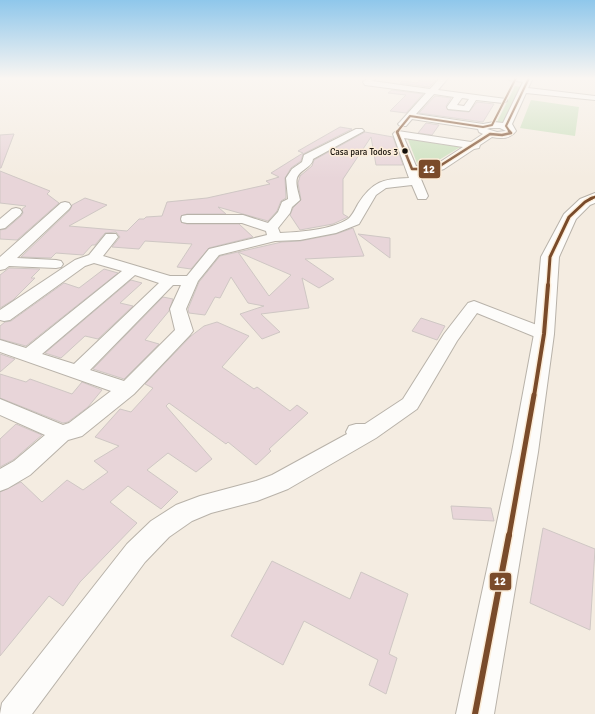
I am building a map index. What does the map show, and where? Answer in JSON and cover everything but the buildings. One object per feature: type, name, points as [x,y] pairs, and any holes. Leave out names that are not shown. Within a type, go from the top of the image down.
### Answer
[{"type":"main road","points":[[475,714],[525,452],[544,334],[550,257],[569,217],[585,202],[595,197]]},
{"type":"street","points":[[415,111],[398,131],[398,134],[422,196]]},
{"type":"street","points":[[187,219],[243,219],[273,233],[300,236],[331,230],[357,219],[366,200],[382,185],[438,168],[475,146],[488,129],[497,111]]},
{"type":"street","points":[[407,120],[488,129],[502,135],[509,134],[512,131],[508,128],[507,124],[513,111]]},
{"type":"street","points":[[407,120],[470,133]]},
{"type":"street","points":[[0,482],[22,468],[62,433],[75,430],[127,389],[184,331],[178,309],[191,280],[210,255],[214,252],[273,233],[284,213],[286,205],[294,200],[290,180],[292,174],[307,163],[308,157],[359,131]]},
{"type":"street","points":[[398,134],[475,146]]},
{"type":"street","points":[[2,263],[65,206]]},
{"type":"street","points":[[0,225],[16,212]]},
{"type":"street","points":[[1,317],[87,260],[111,237]]},
{"type":"street","points":[[2,263],[56,264],[87,260],[133,270],[169,281],[191,280]]},
{"type":"street","points":[[1,317],[56,264]]},
{"type":"street","points":[[28,356],[133,270]]},
{"type":"street","points":[[77,372],[169,281]]},
{"type":"street","points":[[13,714],[136,553],[160,530],[184,513],[208,503],[257,492],[280,482],[360,432],[410,404],[450,338],[474,306],[544,334]]},
{"type":"street","points":[[0,346],[127,389]]},
{"type":"street","points":[[0,408],[62,433]]},
{"type":"green space","points":[[502,111],[510,111],[504,123],[497,122]]},
{"type":"green space","points":[[527,111],[578,111],[575,136],[520,128]]},
{"type":"green space","points":[[407,137],[444,145],[448,144],[462,146],[429,166],[418,166]]},
{"type":"transit line","name":"12","points":[[499,111],[492,125],[483,127],[410,116],[397,132],[412,169],[435,169],[490,134],[502,135],[511,133],[506,126],[513,111]]},
{"type":"transit line","name":"12","points":[[475,714],[525,452],[544,334],[550,257],[569,217],[585,202],[595,197]]},
{"type":"place","name":"Casa para Todos 3","points":[[405,151]]}]
